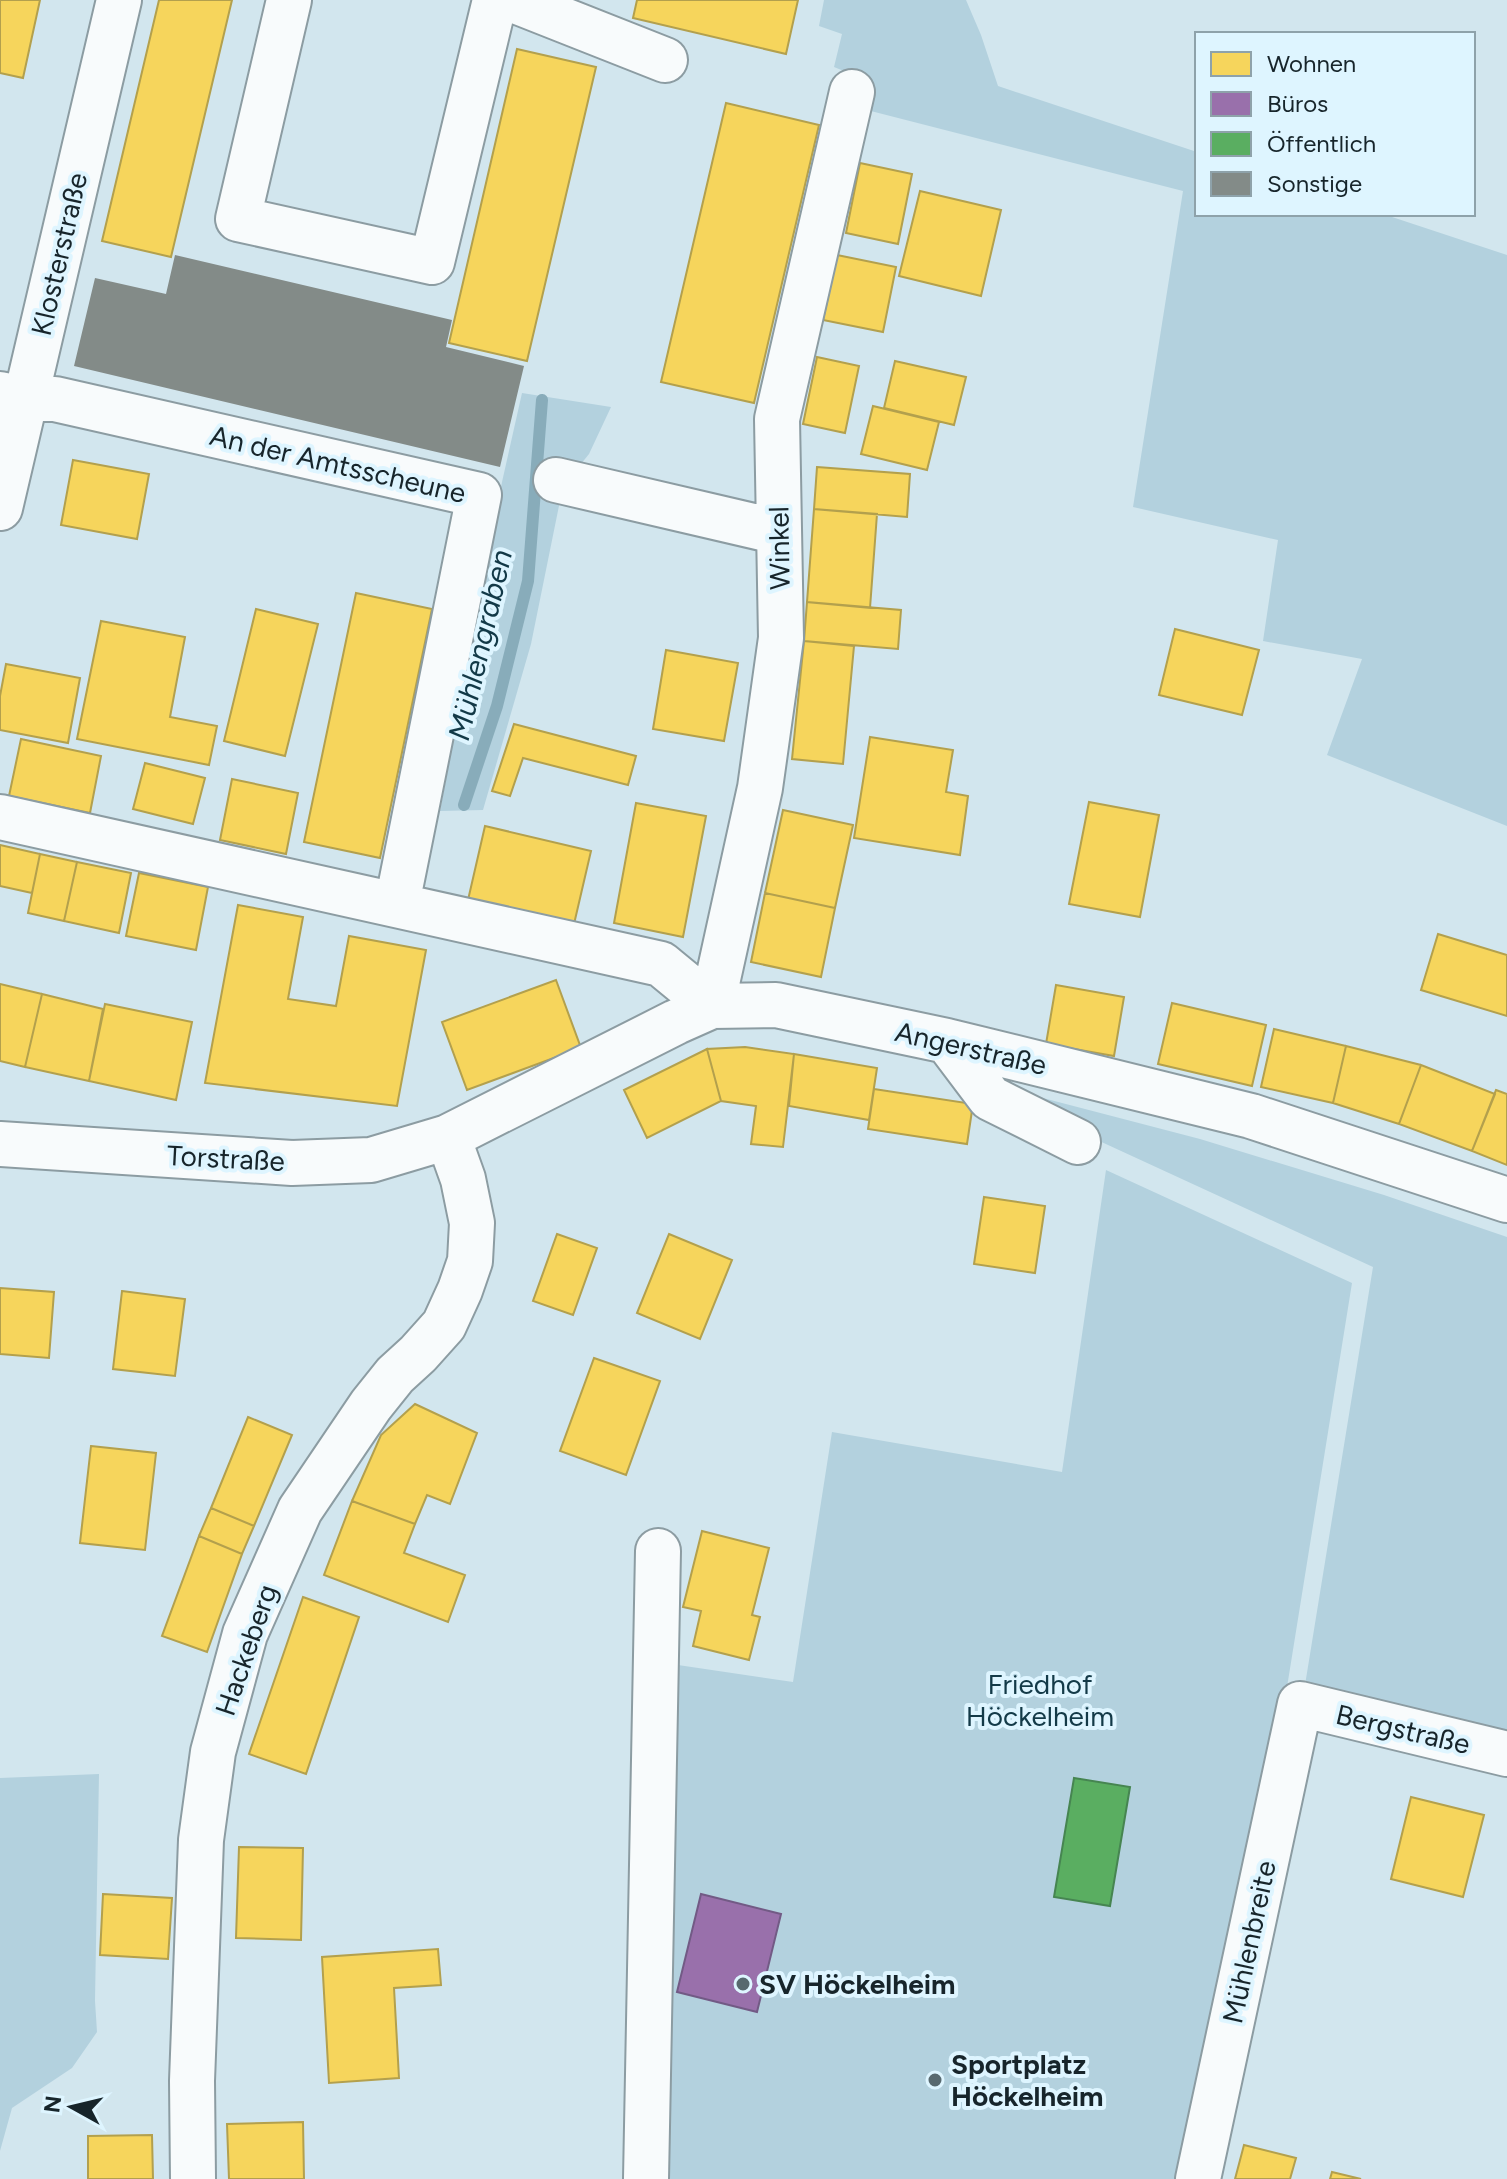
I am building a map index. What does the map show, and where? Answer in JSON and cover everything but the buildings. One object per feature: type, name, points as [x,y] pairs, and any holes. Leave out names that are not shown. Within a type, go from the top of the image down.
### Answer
[{"type":"street","name":"Klosterstraße","points":[[0,508],[12,397],[119,0]]},
{"type":"street","points":[[289,0],[238,219],[432,262],[495,0]]},
{"type":"street","points":[[513,0],[665,60]]},
{"type":"street","name":"Winkel","points":[[712,1006],[762,773],[781,638],[777,419],[852,92]]},
{"type":"street","name":"An der Amtsscheune","points":[[12,397],[55,399],[479,495],[397,904]]},
{"type":"street","points":[[556,480],[779,532]]},
{"type":"street","points":[[0,817],[661,964],[712,1006]]},
{"type":"street","name":"Angerstraße","points":[[448,1137],[712,1006],[776,1005],[947,1041],[1251,1116],[1507,1200]]},
{"type":"street","points":[[947,1041],[990,1098],[1078,1142]]},
{"type":"street","name":"Torstraße","points":[[0,1144],[292,1163],[371,1160],[448,1137]]},
{"type":"street","name":"Hackeberg","points":[[193,2179],[192,2081],[201,1840],[213,1752],[245,1634],[300,1510],[371,1405],[395,1375],[444,1325],[460,1290],[470,1261],[472,1223],[463,1179],[448,1137]]},
{"type":"street","points":[[646,2179],[658,1551]]},
{"type":"street","name":"Bergstraße","points":[[1300,1704],[1507,1754]]},
{"type":"street","name":"Mühlenbreite","points":[[1198,2179],[1300,1704]]},
{"type":"green space","points":[[824,0],[966,0],[998,86],[1195,151],[1195,216],[1389,216],[1507,255],[1507,826],[1327,755],[1362,659],[1263,641],[1278,540],[1133,507],[1183,191],[863,109],[871,82],[834,67],[842,34],[819,26]]},
{"type":"green space","points":[[522,393],[611,407],[589,454],[563,486],[531,644],[483,810],[440,811],[502,482]]},
{"type":"green space","points":[[1004,1088],[1200,1139],[1384,1195],[1507,1237],[1507,1732],[1305,1685],[1373,1267],[1082,1133]]},
{"type":"green space","name":"Friedhof Höckelheim","points":[[1106,1170],[1352,1283],[1288,1681],[1224,1980],[1176,2179],[669,2179],[678,1665],[793,1682],[832,1432],[1062,1472]]},
{"type":"green space","points":[[99,1774],[97,2032],[72,2068],[12,2108],[0,2151],[0,1778]]},
{"type":"waterway","name":"Mühlengraben","points":[[464,805],[497,706],[528,581],[542,400]]},
{"type":"place","name":"SV Höckelheim","points":[[743,1984]]},
{"type":"place","name":"Sportplatz Höckelheim","points":[[935,2080]]}]
